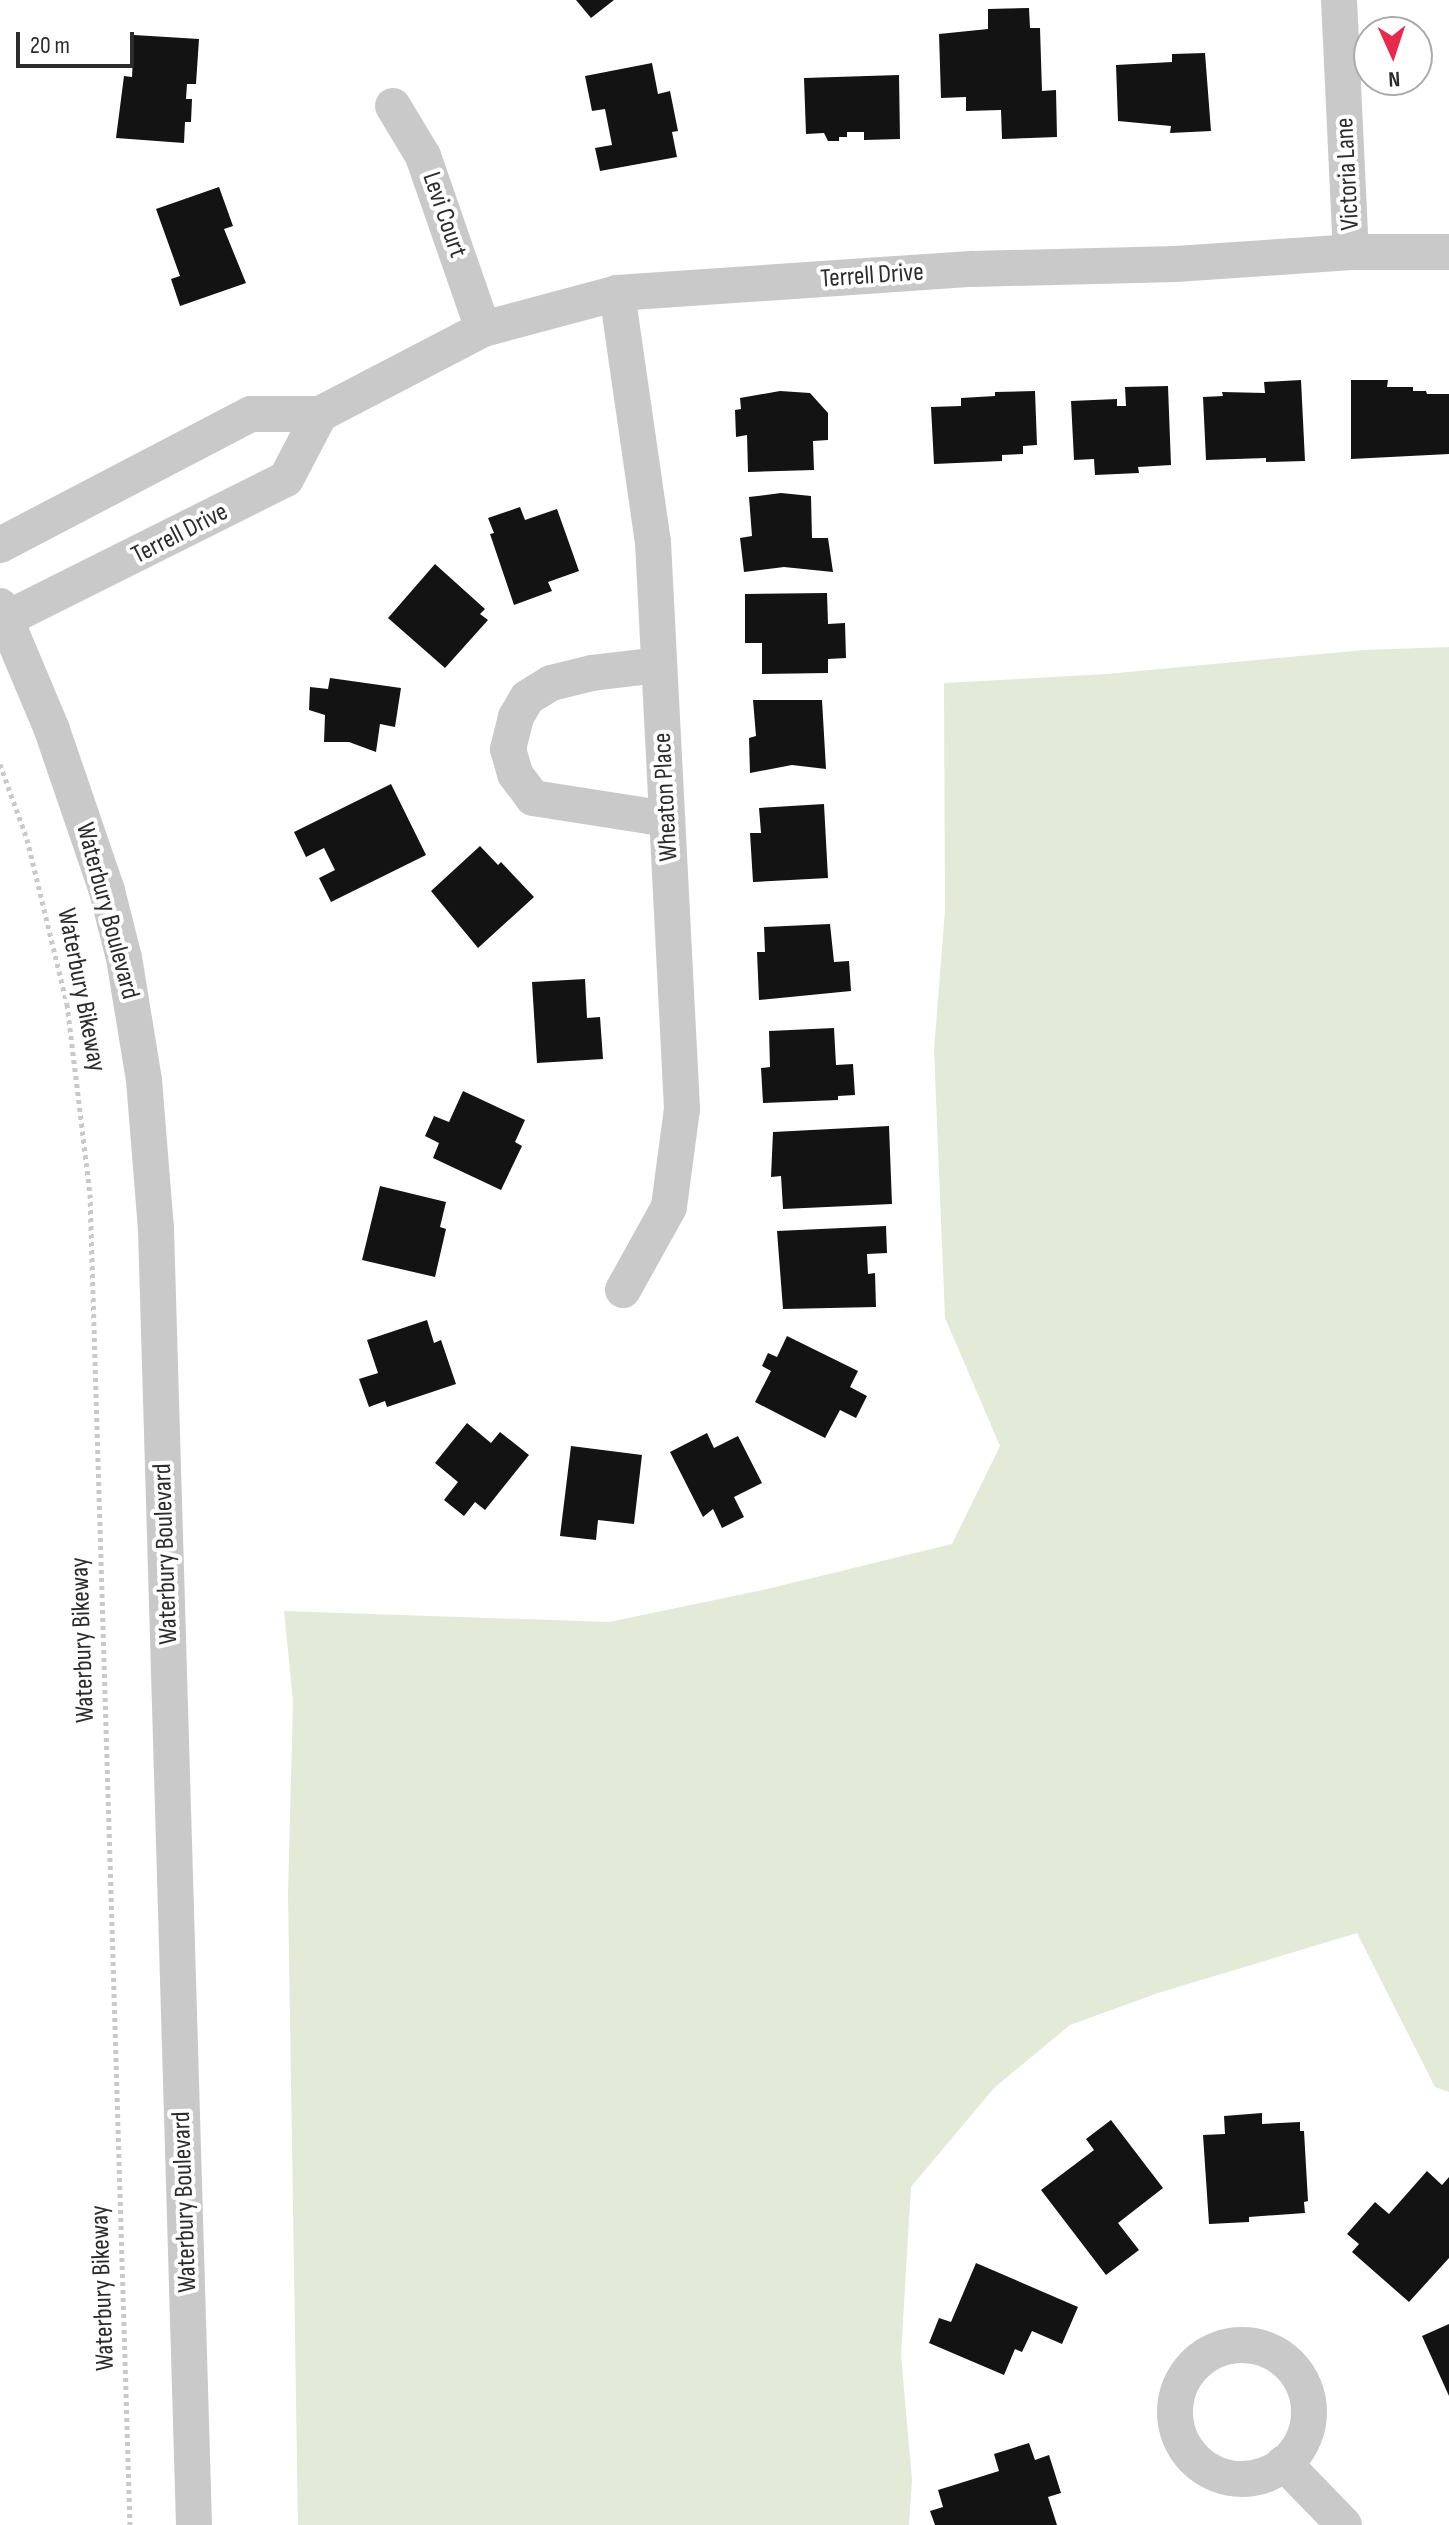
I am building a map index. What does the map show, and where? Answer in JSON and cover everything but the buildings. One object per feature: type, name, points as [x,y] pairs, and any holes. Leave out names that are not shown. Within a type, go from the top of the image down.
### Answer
[{"type":"street","name":"Victoria Lane","points":[[1339,0],[1351,252]]},
{"type":"street","name":"Levi Court","points":[[393,106],[423,156],[483,329]]},
{"type":"street","name":"Terrell Drive","points":[[0,545],[251,414],[320,414],[483,329],[617,293],[971,269],[1176,264],[1351,252],[1449,252]]},
{"type":"street","name":"Wheaton Place","points":[[617,293],[653,542],[682,1109],[669,1207],[623,1290]]},
{"type":"street","name":"Terrell Drive","points":[[3,613],[286,479],[320,414]]},
{"type":"street","name":"Waterbury Boulevard","points":[[3,613],[52,730],[107,891],[126,973],[145,1094],[156,1229],[194,2525]]},
{"type":"street","points":[[659,665],[592,673],[551,683],[527,698],[516,717],[508,749],[515,774],[533,798],[667,819]]},
{"type":"street","points":[[1284,2463],[1344,2525]]},
{"type":"path","name":"Waterbury Bikeway","points":[[0,764],[27,839],[55,944],[79,1080],[90,1194],[130,2525]]},
{"type":"green space","points":[[1449,647],[1449,2092],[1435,2087],[1357,1933],[1158,1993],[1070,2025],[994,2088],[911,2187],[901,2355],[912,2480],[909,2525],[298,2525],[288,1893],[293,1701],[284,1611],[609,1622],[767,1589],[952,1544],[1000,1446],[945,1318],[934,1050],[945,911],[944,683],[1107,674],[1364,650]]}]
